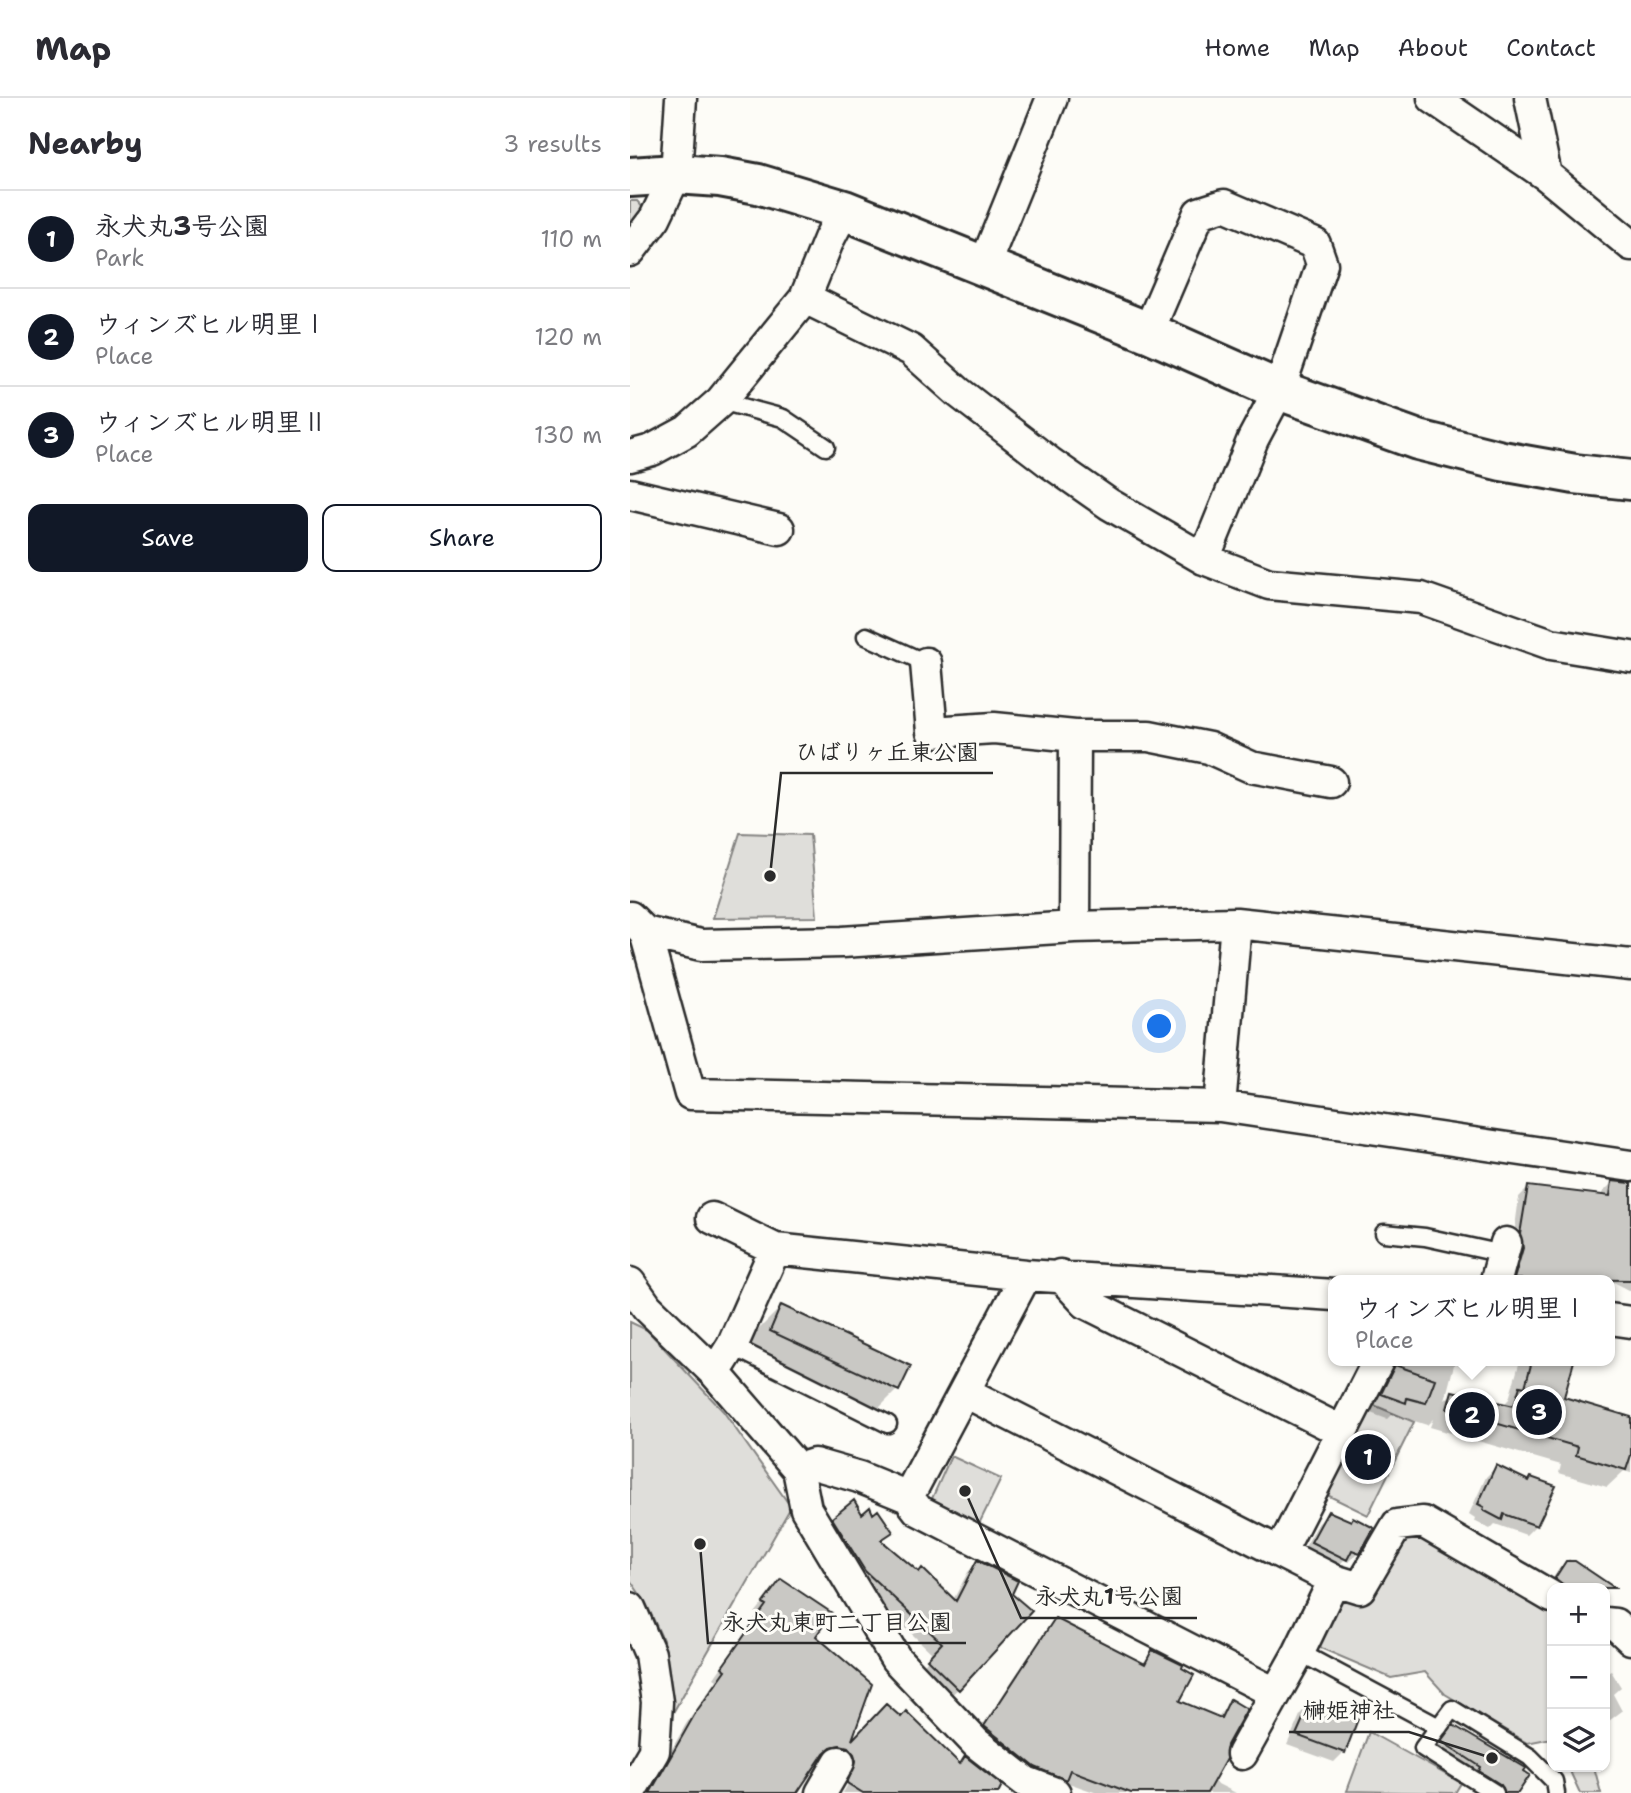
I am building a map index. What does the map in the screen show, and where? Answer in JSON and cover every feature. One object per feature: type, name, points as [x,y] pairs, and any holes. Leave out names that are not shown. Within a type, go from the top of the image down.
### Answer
[{"type":"street","points":[[630,251],[655,218],[676,174],[681,98]]},
{"type":"street","points":[[984,266],[1052,98]]},
{"type":"street","points":[[1433,98],[1546,175],[1631,245]]},
{"type":"street","points":[[1530,98],[1546,175]]},
{"type":"street","points":[[630,177],[676,174],[720,177],[758,184],[844,210],[1148,332],[1279,390],[1418,440],[1502,461],[1575,474],[1631,480]]},
{"type":"street","points":[[1148,332],[1199,213],[1224,205],[1315,244],[1322,264],[1279,390],[1253,439],[1204,559]]},
{"type":"street","points":[[630,456],[652,450],[687,431],[721,401],[805,298],[844,210]]},
{"type":"street","points":[[805,298],[911,350],[958,391],[1059,469],[1110,504],[1204,559],[1269,584],[1421,597],[1551,644],[1631,657]]},
{"type":"street","points":[[630,494],[779,529]]},
{"type":"street","points":[[926,663],[932,732],[995,729],[1075,736],[1149,736],[1209,748],[1251,767],[1331,782]]},
{"type":"street","points":[[1074,927],[1075,736]]},
{"type":"street","points":[[1220,1106],[1236,923]]},
{"type":"street","points":[[638,924],[701,946],[842,942],[1074,927],[1236,923],[1631,965]]},
{"type":"street","points":[[638,924],[690,1094],[1220,1106],[1631,1166]]},
{"type":"street","points":[[712,1218],[775,1249],[1026,1275],[1060,1275],[1328,1295]]},
{"type":"street","points":[[715,1373],[732,1346],[775,1249]]},
{"type":"street","points":[[908,1497],[1026,1275]]},
{"type":"street","points":[[1060,1275],[1086,1303],[1341,1431]]},
{"type":"street","points":[[636,1297],[715,1373],[798,1469],[806,1509],[896,1659],[976,1744],[1023,1787],[1055,1793]]},
{"type":"street","points":[[1281,1551],[1375,1366]]},
{"type":"street","points":[[965,1392],[1334,1580],[1360,1588],[1397,1525],[1423,1522],[1547,1594]]},
{"type":"street","points":[[798,1469],[814,1464],[859,1477],[908,1497],[918,1510],[1275,1693]]},
{"type":"street","points":[[1242,1754],[1299,1651],[1334,1580]]},
{"type":"street","points":[[630,1608],[650,1654],[657,1702],[654,1751],[630,1792]]},
{"type":"street","points":[[1610,1624],[1615,1624],[1631,1639]]},
{"type":"street","points":[[821,1793],[839,1762]]},
{"type":"lane","points":[[721,401],[783,418],[826,447]]},
{"type":"lane","points":[[866,635],[926,663]]},
{"type":"lane","points":[[1384,1233],[1425,1237],[1501,1259]]},
{"type":"lane","points":[[732,1346],[888,1424]]},
{"type":"lane","points":[[1299,1651],[1439,1727]]},
{"type":"lane","points":[[1495,1793],[1423,1748],[1452,1709],[1530,1757],[1554,1781],[1556,1793]]},
{"type":"shaded area","points":[[630,201],[637,201],[646,211],[630,232]]},
{"type":"shaded area","points":[[740,833],[810,835],[817,917],[713,918]]},
{"type":"shaded area","points":[[630,1322],[647,1330],[723,1411],[791,1507],[671,1716],[663,1640],[646,1603],[630,1580]]},
{"type":"shaded area","points":[[1369,1403],[1414,1422],[1368,1515],[1321,1492]]},
{"type":"shaded area","points":[[951,1456],[1001,1479],[977,1528],[930,1503]]},
{"type":"shaded area","points":[[1425,1537],[1547,1610],[1547,1739],[1527,1743],[1445,1694],[1425,1672],[1391,1678],[1311,1644],[1336,1598],[1358,1603],[1402,1539]]},
{"type":"shaded area","points":[[1369,1732],[1461,1783],[1455,1793],[1347,1791]]},
{"type":"shaded area","points":[[1570,1772],[1595,1772],[1601,1793],[1580,1793]]},
{"type":"building","points":[[1612,1181],[1631,1183],[1631,1280],[1615,1280],[1615,1275],[1515,1275],[1523,1248],[1520,1234],[1528,1186],[1610,1196]]},
{"type":"building","points":[[781,1305],[911,1366],[899,1391],[770,1331]]},
{"type":"building","points":[[1395,1366],[1435,1379],[1426,1403],[1407,1398],[1406,1403],[1381,1394]]},
{"type":"building","points":[[1531,1366],[1573,1366],[1564,1397],[1631,1417],[1631,1455],[1626,1470],[1576,1455],[1578,1447],[1447,1409],[1452,1391],[1514,1406],[1520,1386],[1525,1387]]},
{"type":"building","points":[[1496,1465],[1529,1481],[1531,1477],[1556,1486],[1537,1526],[1504,1514],[1502,1520],[1483,1510],[1484,1507],[1478,1504]]},
{"type":"building","points":[[854,1500],[862,1514],[870,1507],[873,1514],[878,1510],[893,1532],[881,1540],[919,1572],[922,1568],[956,1601],[977,1560],[1018,1581],[1012,1594],[1032,1611],[959,1690],[927,1659],[942,1643],[865,1571],[832,1518]]},
{"type":"building","points":[[1328,1511],[1351,1521],[1353,1517],[1374,1528],[1360,1553],[1352,1550],[1347,1560],[1311,1542]]},
{"type":"building","points":[[1566,1561],[1575,1561],[1608,1583],[1561,1583],[1555,1578]]},
{"type":"building","points":[[781,1579],[832,1613],[816,1636],[872,1684],[852,1740],[886,1704],[901,1717],[906,1711],[960,1764],[965,1756],[1002,1785],[998,1793],[863,1793],[847,1783],[856,1761],[848,1747],[840,1745],[831,1747],[824,1753],[797,1793],[650,1793],[696,1712],[726,1670],[722,1667]]},
{"type":"building","points":[[1055,1618],[1145,1664],[1152,1650],[1183,1665],[1182,1668],[1194,1675],[1180,1701],[1221,1718],[1230,1699],[1247,1709],[1227,1745],[1226,1759],[1207,1793],[1131,1793],[1070,1770],[1066,1780],[1035,1767],[984,1726]]},
{"type":"building","points":[[1311,1701],[1358,1719],[1345,1753],[1296,1735]]},
{"type":"building","points":[[1453,1725],[1526,1768],[1524,1771],[1530,1775],[1518,1793],[1505,1793],[1501,1785],[1479,1771],[1481,1767],[1441,1741]]},
{"type":"place","name":"ひばりヶ丘東公園","points":[[770,876]]},
{"type":"place","name":"ウィンズヒル明里Ⅱ","points":[[1539,1412]]},
{"type":"place","name":"ウィンズヒル明里Ⅰ","points":[[1472,1415]]},
{"type":"place","name":"永犬丸3号公園","points":[[1368,1457]]},
{"type":"place","name":"永犬丸1号公園","points":[[965,1491]]},
{"type":"place","name":"永犬丸東町二丁目公園","points":[[700,1544]]},
{"type":"place","name":"榊姫神社","points":[[1492,1758]]}]
